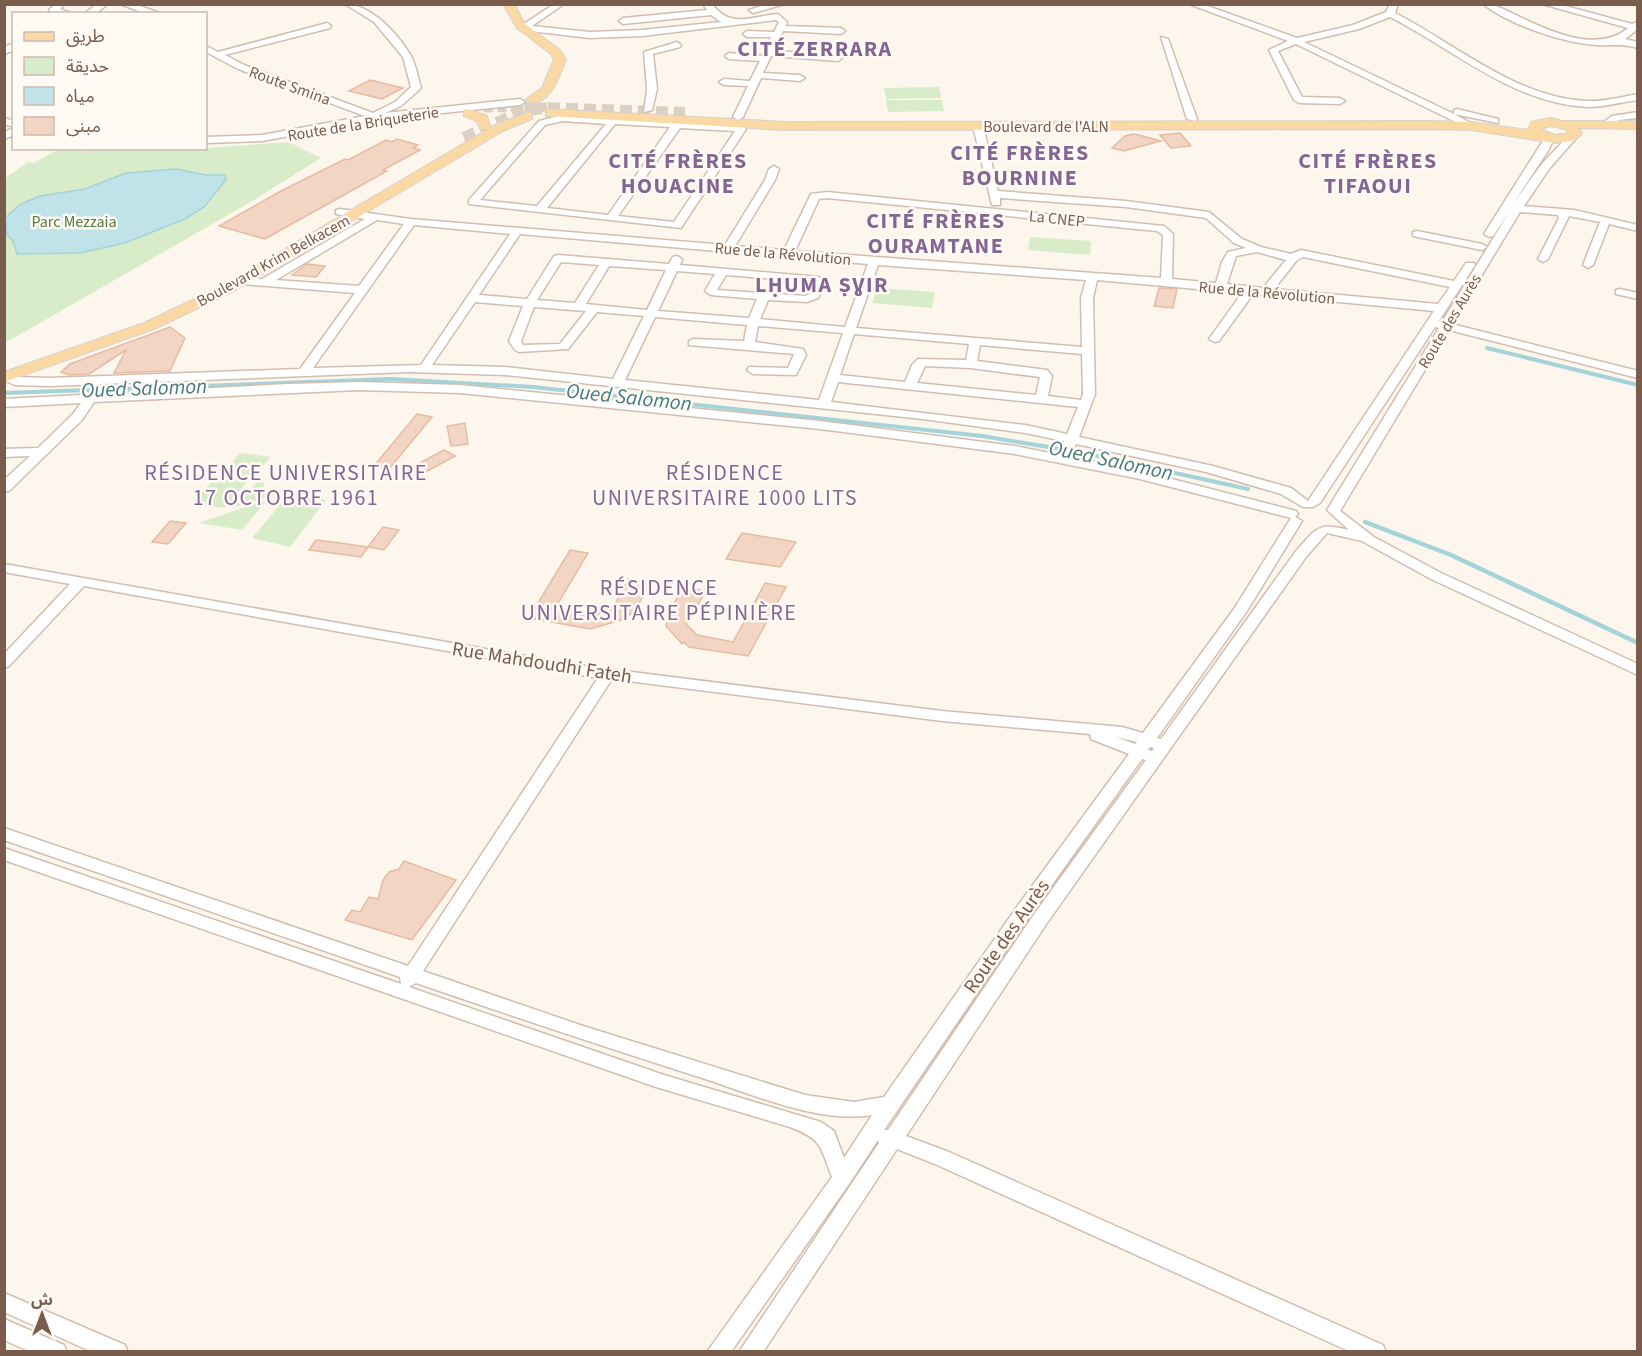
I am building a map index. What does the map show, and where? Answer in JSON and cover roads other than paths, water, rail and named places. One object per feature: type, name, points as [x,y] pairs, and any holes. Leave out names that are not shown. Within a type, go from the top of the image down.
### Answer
[{"type":"main road","points":[[508,4],[524,28],[559,55],[550,101],[528,116],[520,105],[550,101]]},
{"type":"main road","name":"Boulevard de l'ALN","points":[[550,101],[647,110],[741,123],[805,120],[1456,120],[1495,121],[1544,132]]},
{"type":"main road","name":"Boulevard de l'ALN","points":[[550,101],[571,112],[784,126],[1471,126],[1544,132]]},
{"type":"main road","name":"Boulevard Krim Belkacem","points":[[5,372],[22,371],[149,326],[241,281],[520,105]]},
{"type":"main road","points":[[468,113],[483,119],[484,126]]},
{"type":"main road","name":"Boulevard Krim Belkacem","points":[[5,372],[186,299],[347,214],[499,128],[528,116]]},
{"type":"main road","points":[[1564,124],[1575,131],[1578,139]]},
{"type":"main road","points":[[1544,132],[1564,124],[1638,131]]},
{"type":"main road","points":[[1544,132],[1578,139],[1608,129],[1638,125]]},
{"type":"main road","points":[[1471,126],[1523,136],[1536,143],[1543,151]]},
{"type":"main road","points":[[1578,139],[1608,129]]},
{"type":"street","points":[[61,4],[53,10],[61,12]]},
{"type":"street","points":[[124,4],[151,12]]},
{"type":"street","points":[[349,4],[377,21],[407,57],[416,88],[398,104],[374,116]]},
{"type":"street","points":[[524,28],[560,4]]},
{"type":"street","points":[[745,11],[781,4]]},
{"type":"street","points":[[1193,4],[1296,41],[1412,103],[1471,126]]},
{"type":"street","points":[[1486,4],[1540,30],[1598,42],[1616,40],[1638,45]]},
{"type":"street","points":[[1546,4],[1635,25]]},
{"type":"street","points":[[1340,101],[1299,100],[1273,50],[1296,41],[1356,27],[1392,9],[1534,94],[1589,104],[1638,97]]},
{"type":"street","points":[[711,10],[720,20],[733,23]]},
{"type":"street","points":[[623,21],[711,10],[735,12]]},
{"type":"street","points":[[524,28],[590,35],[642,33],[766,17],[778,17],[783,22],[755,79],[741,123],[677,226]]},
{"type":"street","points":[[1616,40],[1635,25]]},
{"type":"street","points":[[217,55],[327,26]]},
{"type":"street","points":[[747,34],[842,27],[837,41]]},
{"type":"street","points":[[1164,39],[1192,119]]},
{"type":"street","points":[[647,110],[652,89],[648,52],[677,45]]},
{"type":"street","points":[[1286,46],[1433,112],[1434,116],[1425,120]]},
{"type":"street","name":"Route Smina","points":[[207,50],[241,67],[374,116]]},
{"type":"street","points":[[729,56],[838,58]]},
{"type":"street","points":[[724,82],[800,78]]},
{"type":"street","points":[[1412,103],[1495,121]]},
{"type":"street","name":"Route de la Briqueterie","points":[[207,142],[282,136],[374,116],[520,105]]},
{"type":"street","name":"Route de la Briqueterie","points":[[207,142],[264,142],[383,121],[468,113],[520,105]]},
{"type":"street","points":[[1608,129],[1616,118],[1638,115]]},
{"type":"street","points":[[677,226],[473,202],[542,123],[563,118],[676,125],[741,123]]},
{"type":"street","points":[[540,210],[613,121]]},
{"type":"street","points":[[610,218],[676,125]]},
{"type":"street","points":[[978,126],[998,212]]},
{"type":"street","name":"Route des Aurès","points":[[750,1352],[1041,918],[1162,752],[1301,554],[1325,529],[1337,525],[1339,518],[1336,512],[1444,329],[1511,208],[1533,163],[1543,151],[1544,132]]},
{"type":"street","name":"Route des Aurès","points":[[718,1352],[842,1178],[1024,909],[1240,611],[1293,517],[1294,507],[1308,503],[1511,208],[1545,166],[1578,139]]},
{"type":"street","points":[[728,249],[770,180],[774,169]]},
{"type":"street","points":[[993,194],[1126,204],[1209,215],[1238,241],[1257,249],[1456,285]]},
{"type":"street","name":"La CNEP","points":[[783,253],[815,196],[827,195],[1160,228],[1168,234],[1166,282]]},
{"type":"street","points":[[1511,208],[1606,219],[1638,228]]},
{"type":"street","points":[[1544,260],[1564,218],[1563,213]]},
{"type":"street","name":"Rue de la Révolution","points":[[347,214],[411,222],[874,261],[1166,282],[1442,308]]},
{"type":"street","points":[[264,283],[373,218]]},
{"type":"street","points":[[1588,265],[1606,219]]},
{"type":"street","points":[[304,372],[411,222]]},
{"type":"street","points":[[617,383],[684,245],[677,226]]},
{"type":"street","points":[[4,403],[288,388],[405,378],[425,367],[517,231]]},
{"type":"street","name":"Route des Aurès","points":[[1417,234],[1482,247]]},
{"type":"street","points":[[1220,288],[1227,262],[1232,254],[1257,249]]},
{"type":"street","points":[[767,274],[783,253]]},
{"type":"street","points":[[1265,293],[1297,255]]},
{"type":"street","points":[[594,308],[564,347],[531,350],[519,348],[515,341],[530,303],[558,258],[767,274],[815,279],[820,284],[814,297],[807,299],[711,291],[723,271]]},
{"type":"street","points":[[825,404],[874,261]]},
{"type":"street","points":[[579,307],[606,262]]},
{"type":"street","points":[[1064,458],[1089,394],[1087,298],[1092,277]]},
{"type":"street","points":[[241,281],[363,290]]},
{"type":"street","points":[[1215,339],[1249,291]]},
{"type":"street","points":[[1620,292],[1638,296]]},
{"type":"street","points":[[749,345],[753,322],[764,297]]},
{"type":"street","points":[[472,298],[1089,351]]},
{"type":"street","points":[[1431,326],[1638,375]]},
{"type":"street","points":[[971,364],[975,341]]},
{"type":"street","points":[[693,343],[749,345],[799,351],[800,355],[792,372],[753,370]]},
{"type":"street","points":[[910,385],[918,365],[922,362],[971,364],[1043,373],[1046,376],[1041,399]]},
{"type":"street","points":[[425,367],[505,371],[617,383],[820,425],[1064,458],[1293,517],[1306,528],[1325,529],[1369,540]]},
{"type":"street","points":[[22,371],[50,382]]},
{"type":"street","points":[[5,372],[15,381],[50,382],[304,372],[405,378],[460,389],[712,403],[825,404],[1025,429],[1197,467],[1286,490],[1308,503],[1336,512],[1369,540],[1474,594],[1638,670]]},
{"type":"street","points":[[834,378],[1086,404]]},
{"type":"street","points":[[4,488],[78,417],[90,399]]},
{"type":"street","points":[[4,453],[41,452]]},
{"type":"street","name":"Rue Mahdoudhi Fateh","points":[[4,568],[576,670],[932,715],[1083,730],[1162,752]]},
{"type":"street","points":[[4,663],[80,582]]},
{"type":"street","points":[[400,991],[608,674]]},
{"type":"street","points":[[4,834],[580,1032],[805,1103],[854,1110],[890,1104]]},
{"type":"street","points":[[4,854],[663,1082],[814,1128],[826,1137],[842,1178]]},
{"type":"street","points":[[217,929],[232,912]]},
{"type":"street","points":[[904,1084],[923,1094]]},
{"type":"street","points":[[793,1120],[805,1103]]},
{"type":"street","points":[[872,1132],[942,1158],[1368,1350]]},
{"type":"street","points":[[4,1302],[117,1352]]},
{"type":"street","points":[[4,1329],[56,1352]]},
{"type":"water","points":[[177,169],[205,175],[225,175],[226,180],[204,207],[185,219],[125,243],[80,253],[17,254],[13,241],[7,235],[5,218],[21,204],[40,196],[85,189],[126,173]]},
{"type":"waterway","name":"Oued Salomon","points":[[1487,348],[1638,385]]},
{"type":"waterway","name":"Oued Salomon","points":[[4,393],[391,379],[533,387],[982,436],[1079,452],[1248,489]]},
{"type":"waterway","name":"Oued Salomon","points":[[1365,522],[1451,555],[1638,643]]},
{"type":"tunnel","points":[[484,108],[552,107]]},
{"type":"tunnel","points":[[464,138],[523,111],[542,108],[685,113]]},
{"type":"district","name":"CITÉ ZERRARA","points":[[815,48]]},
{"type":"district","name":"CITÉ FRÈRES BOURNINE","points":[[1020,164]]},
{"type":"district","name":"CITÉ FRÈRES HOUACINE","points":[[678,172]]},
{"type":"district","name":"CITÉ FRÈRES TIFAOUI","points":[[1368,172]]},
{"type":"district","name":"CITÉ FRÈRES OURAMTANE","points":[[936,232]]},
{"type":"district","name":"LḤUMA ṢƔIR","points":[[822,284]]},
{"type":"district","name":"RÉSIDENCE UNIVERSITAIRE 17 OCTOBRE 1961","points":[[286,485]]},
{"type":"district","name":"RÉSIDENCE UNIVERSITAIRE 1000 LITS","points":[[725,485]]},
{"type":"district","name":"RÉSIDENCE UNIVERSITAIRE PÉPINIÈRE","points":[[659,600]]},
{"type":"park label","name":"Parc Mezzaia","points":[[74,221]]}]
